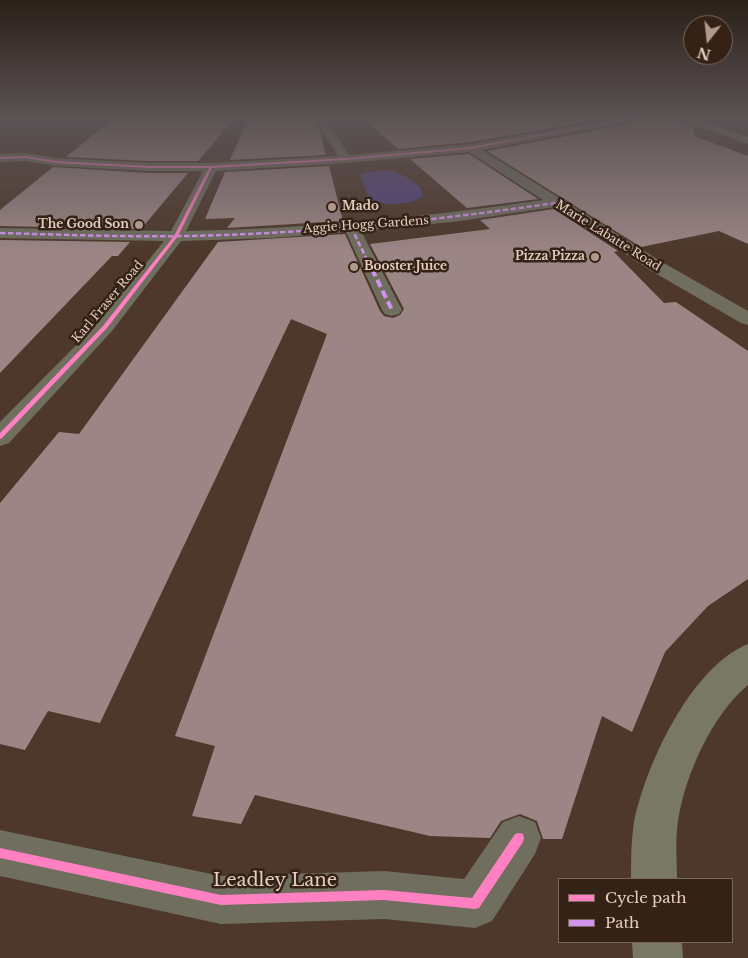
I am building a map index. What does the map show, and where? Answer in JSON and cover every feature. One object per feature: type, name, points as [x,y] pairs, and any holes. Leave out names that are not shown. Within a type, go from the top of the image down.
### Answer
[{"type":"street","points":[[77,164],[211,167],[267,164]]},
{"type":"street","name":"Marie Labatte Road","points":[[495,164],[656,266],[748,320]]},
{"type":"street","name":"Karl Fraser Road","points":[[0,437],[105,326],[176,236],[211,167]]},
{"type":"street","name":"Aggie Hogg Gardens","points":[[0,233],[176,236],[351,227],[438,219],[555,203]]},
{"type":"street","points":[[351,227],[392,310]]},
{"type":"street","points":[[654,878],[654,848],[658,816],[664,792],[682,750],[697,719],[715,694],[729,677],[748,662]]},
{"type":"street","name":"Leadley Lane","points":[[0,853],[221,900],[384,895],[475,904],[519,838]]},
{"type":"street","points":[[657,943],[658,958]]},
{"type":"shaded area","points":[[388,170],[410,179],[419,187],[423,196],[411,202],[396,204],[381,203],[369,199],[360,175],[366,172]]},
{"type":"building","points":[[415,164],[484,164],[538,199],[467,208]]},
{"type":"building","points":[[507,164],[748,164],[748,244],[719,231],[641,247]]},
{"type":"building","points":[[329,166],[343,221],[227,228],[235,218],[205,219],[225,172]]},
{"type":"building","points":[[53,167],[149,173],[188,173],[141,229],[0,226],[0,210]]},
{"type":"building","points":[[554,209],[618,251],[614,252],[664,303],[676,302],[748,351],[748,579],[708,606],[665,652],[632,732],[602,716],[562,839],[543,839],[537,821],[520,814],[501,821],[490,838],[430,836],[255,795],[241,824],[192,816],[215,746],[175,736],[327,334],[291,319],[100,723],[48,711],[25,750],[0,744],[0,503],[59,432],[79,434],[218,242],[345,234],[380,311],[384,316],[393,318],[400,315],[404,309],[370,244],[490,229],[480,220]]},
{"type":"building","points":[[0,240],[130,242],[118,256],[112,256],[0,373]]},
{"type":"marked path","points":[[0,233],[109,236],[270,233],[413,222],[555,203]]},
{"type":"marked path","points":[[351,227],[392,310]]},
{"type":"cycle path","points":[[88,164],[149,167],[211,167],[267,164]]},
{"type":"cycle path","points":[[0,437],[105,327],[176,236],[211,167]]},
{"type":"cycle path","points":[[0,853],[221,900],[384,895],[475,904],[519,838]]},
{"type":"place","name":"Mado","points":[[332,207]]},
{"type":"place","name":"The Good Son","points":[[139,225]]},
{"type":"place","name":"Pizza Pizza","points":[[595,257]]},
{"type":"place","name":"Booster Juice","points":[[354,267]]}]
